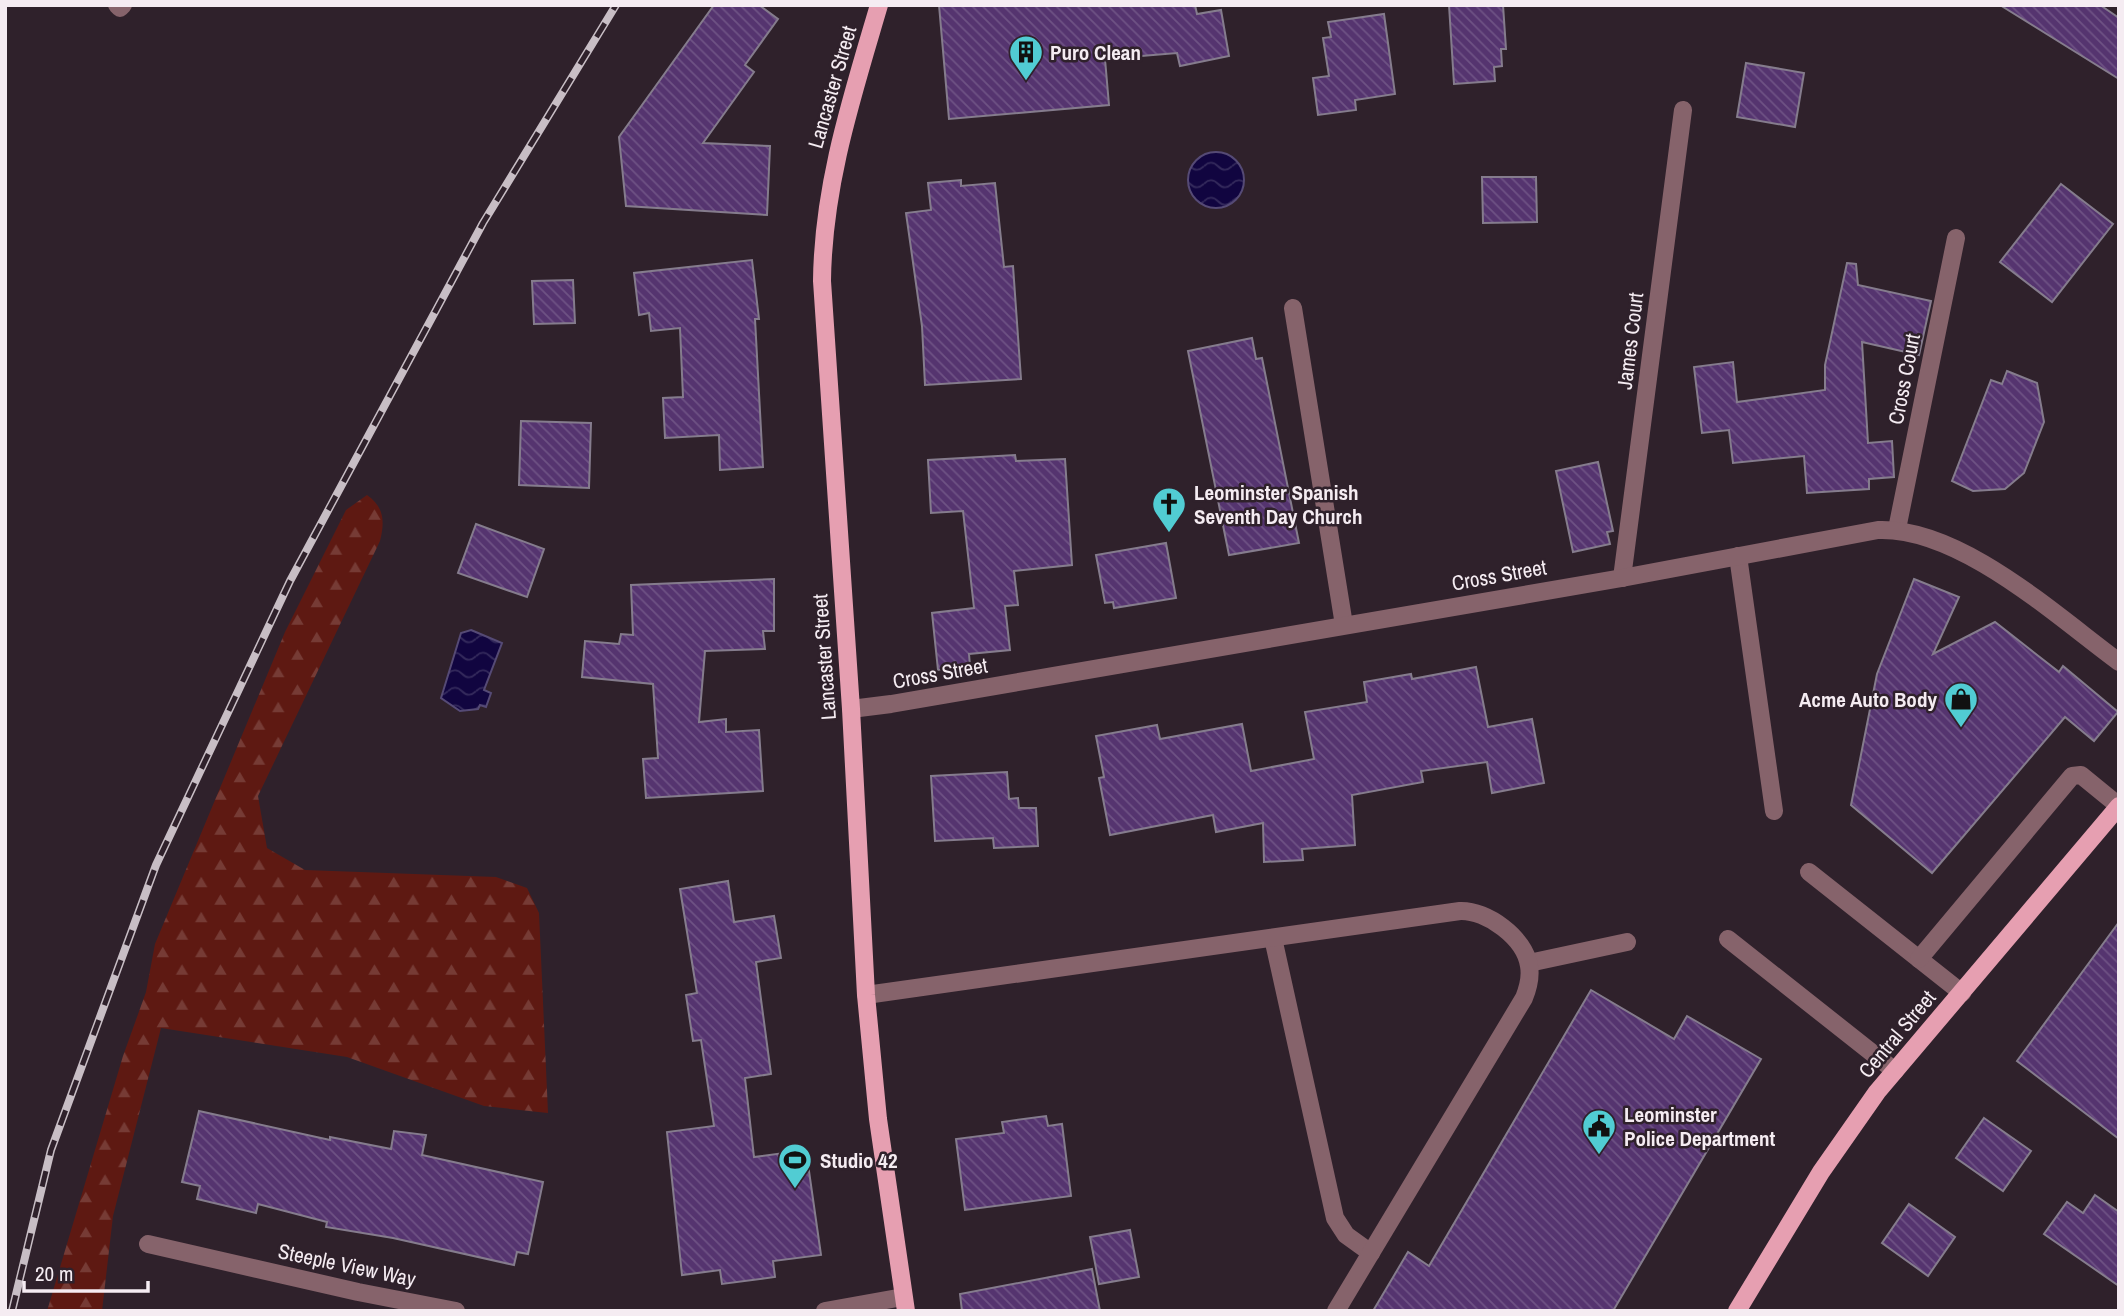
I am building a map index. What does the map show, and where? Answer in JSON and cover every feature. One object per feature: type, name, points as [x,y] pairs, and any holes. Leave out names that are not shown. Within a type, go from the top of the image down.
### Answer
[{"type":"main road","name":"Lancaster Street","points":[[879,5],[837,146],[822,230],[822,281],[851,709],[866,996],[878,1119],[904,1304]]},
{"type":"main road","name":"Central Street","points":[[1737,1311],[1821,1172],[1895,1071],[2119,806]]},
{"type":"street","points":[[117,5],[120,8],[123,5]]},
{"type":"street","name":"James Court","points":[[1622,578],[1683,110]]},
{"type":"street","name":"Cross Court","points":[[1897,529],[1955,238]]},
{"type":"street","points":[[1293,309],[1344,625]]},
{"type":"street","name":"Cross Street","points":[[851,709],[905,702],[1622,578],[1878,530],[1897,529],[1950,546],[1984,563],[2119,662]]},
{"type":"street","points":[[1738,556],[1774,811]]},
{"type":"street","points":[[1919,959],[2072,776],[2081,775],[2119,806]]},
{"type":"street","points":[[1809,872],[1962,993]]},
{"type":"street","points":[[866,996],[1472,911],[1482,913],[1504,930],[1525,954],[1529,963],[1528,986],[1524,999],[1336,1311]]},
{"type":"street","points":[[1273,938],[1335,1218],[1346,1235],[1371,1253]]},
{"type":"street","points":[[1728,939],[1895,1071]]},
{"type":"street","points":[[1529,963],[1626,942]]},
{"type":"street","name":"Steeple View Way","points":[[148,1244],[358,1293],[456,1311]]},
{"type":"street","points":[[825,1311],[904,1304]]},
{"type":"green space","points":[[367,495],[377,504],[382,515],[380,541],[258,796],[267,848],[305,870],[496,877],[527,888],[539,913],[548,1113],[484,1106],[347,1057],[161,1028],[113,1216],[102,1311],[47,1311],[123,1056],[146,992],[155,944],[285,632],[346,510]]},
{"type":"water","points":[[1216,152],[1227,154],[1236,160],[1242,169],[1242,191],[1236,200],[1227,206],[1216,208],[1205,206],[1196,200],[1190,191],[1188,180],[1190,169],[1196,160],[1205,154]]},
{"type":"water","points":[[471,630],[502,643],[484,690],[491,693],[486,707],[480,705],[478,709],[460,711],[441,698],[461,633]]},
{"type":"building","points":[[714,5],[759,5],[778,19],[745,65],[754,72],[703,143],[770,146],[767,215],[626,206],[619,137]]},
{"type":"building","name":"Puro Clean","points":[[939,5],[1195,5],[1197,14],[1221,10],[1229,56],[1180,66],[1177,53],[1105,59],[1109,105],[949,119]]},
{"type":"building","points":[[1449,5],[1503,5],[1506,49],[1501,49],[1502,66],[1494,67],[1495,81],[1454,84]]},
{"type":"building","points":[[2000,5],[2100,5],[2119,18],[2119,79]]},
{"type":"building","points":[[1384,14],[1395,94],[1355,100],[1356,110],[1318,115],[1313,78],[1329,76],[1323,38],[1331,37],[1328,22]]},
{"type":"building","points":[[1746,63],[1804,73],[1795,127],[1737,117]]},
{"type":"building","points":[[1482,177],[1536,177],[1537,222],[1483,223]]},
{"type":"building","points":[[961,180],[961,186],[995,183],[1004,267],[1013,266],[1021,379],[925,385],[922,326],[906,213],[931,210],[928,183]]},
{"type":"building","points":[[2061,184],[2113,224],[2052,302],[2000,262]]},
{"type":"building","points":[[752,260],[759,319],[755,319],[763,467],[720,470],[719,435],[665,438],[663,398],[683,397],[680,328],[651,331],[649,313],[639,315],[634,273]]},
{"type":"building","points":[[1847,263],[1856,264],[1858,285],[1931,301],[1919,355],[1862,342],[1868,443],[1892,441],[1894,477],[1869,479],[1869,489],[1807,493],[1804,456],[1733,463],[1729,430],[1702,433],[1694,367],[1733,362],[1737,402],[1825,390],[1825,365]]},
{"type":"building","points":[[573,280],[575,323],[534,324],[532,281]]},
{"type":"building","points":[[1252,338],[1256,359],[1262,358],[1299,543],[1229,555],[1188,351]]},
{"type":"building","points":[[2007,371],[2037,383],[2044,422],[2024,473],[2005,489],[1973,491],[1952,481],[1991,380],[2002,384]]},
{"type":"building","points":[[521,421],[591,423],[589,488],[519,485]]},
{"type":"building","points":[[1015,455],[1016,461],[1065,459],[1072,565],[1014,571],[1018,605],[1005,606],[1010,650],[969,654],[970,666],[938,670],[932,613],[974,608],[963,511],[931,513],[928,460]]},
{"type":"building","points":[[1598,462],[1613,531],[1607,532],[1610,544],[1573,552],[1556,471]]},
{"type":"building","points":[[476,524],[544,549],[527,597],[458,573]]},
{"type":"building","points":[[1166,543],[1176,598],[1114,608],[1113,602],[1105,603],[1096,555]]},
{"type":"building","points":[[774,579],[774,631],[763,631],[765,649],[705,651],[699,722],[726,719],[726,732],[759,730],[763,791],[646,798],[643,759],[658,758],[653,684],[582,677],[585,641],[619,644],[621,634],[633,635],[631,585]]},
{"type":"building","name":"Acme Auto Body","points":[[1914,579],[1959,597],[1933,654],[1995,622],[2059,672],[2063,666],[2118,712],[2094,741],[2065,717],[1932,873],[1851,805],[1877,674]]},
{"type":"building","points":[[1476,667],[1488,727],[1532,719],[1544,783],[1492,793],[1487,762],[1421,771],[1423,782],[1352,795],[1355,845],[1302,849],[1303,860],[1264,862],[1263,823],[1216,832],[1213,815],[1110,835],[1099,778],[1104,777],[1096,736],[1157,725],[1160,739],[1242,724],[1251,771],[1314,759],[1305,712],[1367,702],[1364,682],[1411,674],[1412,679]]},
{"type":"building","points":[[1007,772],[1009,799],[1018,798],[1019,808],[1036,808],[1038,846],[994,848],[993,838],[935,841],[931,776]]},
{"type":"building","points":[[728,881],[734,922],[774,916],[781,958],[756,962],[771,1074],[745,1078],[754,1157],[806,1150],[821,1255],[773,1261],[775,1277],[722,1284],[720,1270],[682,1275],[667,1132],[714,1126],[701,1040],[693,1041],[686,995],[697,993],[680,889]]},
{"type":"building","points":[[2119,922],[2119,1139],[2017,1061]]},
{"type":"building","name":"Leominster Police Department","points":[[1591,990],[1674,1039],[1687,1016],[1761,1059],[1613,1311],[1373,1311],[1408,1252],[1429,1266]]},
{"type":"building","points":[[199,1111],[330,1140],[330,1137],[391,1149],[394,1131],[426,1135],[422,1155],[543,1182],[528,1254],[517,1252],[514,1265],[393,1238],[326,1227],[327,1222],[258,1204],[256,1213],[197,1199],[200,1186],[182,1182]]},
{"type":"building","points":[[1046,1116],[1048,1126],[1062,1124],[1071,1196],[965,1210],[956,1139],[1004,1133],[1002,1122]]},
{"type":"building","points":[[1984,1118],[2031,1151],[2003,1191],[1956,1158]]},
{"type":"building","points":[[2095,1195],[2119,1212],[2119,1286],[2044,1234],[2067,1202],[2083,1213]]},
{"type":"building","points":[[1909,1204],[1955,1237],[1928,1276],[1882,1243]]},
{"type":"building","points":[[1130,1230],[1139,1277],[1099,1284],[1090,1237]]},
{"type":"building","points":[[1092,1269],[1100,1311],[962,1311],[960,1294]]},
{"type":"railway","points":[[12,1311],[51,1150],[156,865],[290,581],[483,223],[616,5]]},
{"type":"place","name":"Puro Clean","points":[[1026,82]]},
{"type":"place","name":"Leominster Spanish Seventh Day Church","points":[[1169,534]]},
{"type":"place","name":"Acme Auto Body","points":[[1961,729]]},
{"type":"place","name":"Leominster Police Department","points":[[1599,1156]]},
{"type":"place","name":"Studio 42","points":[[795,1190]]}]
